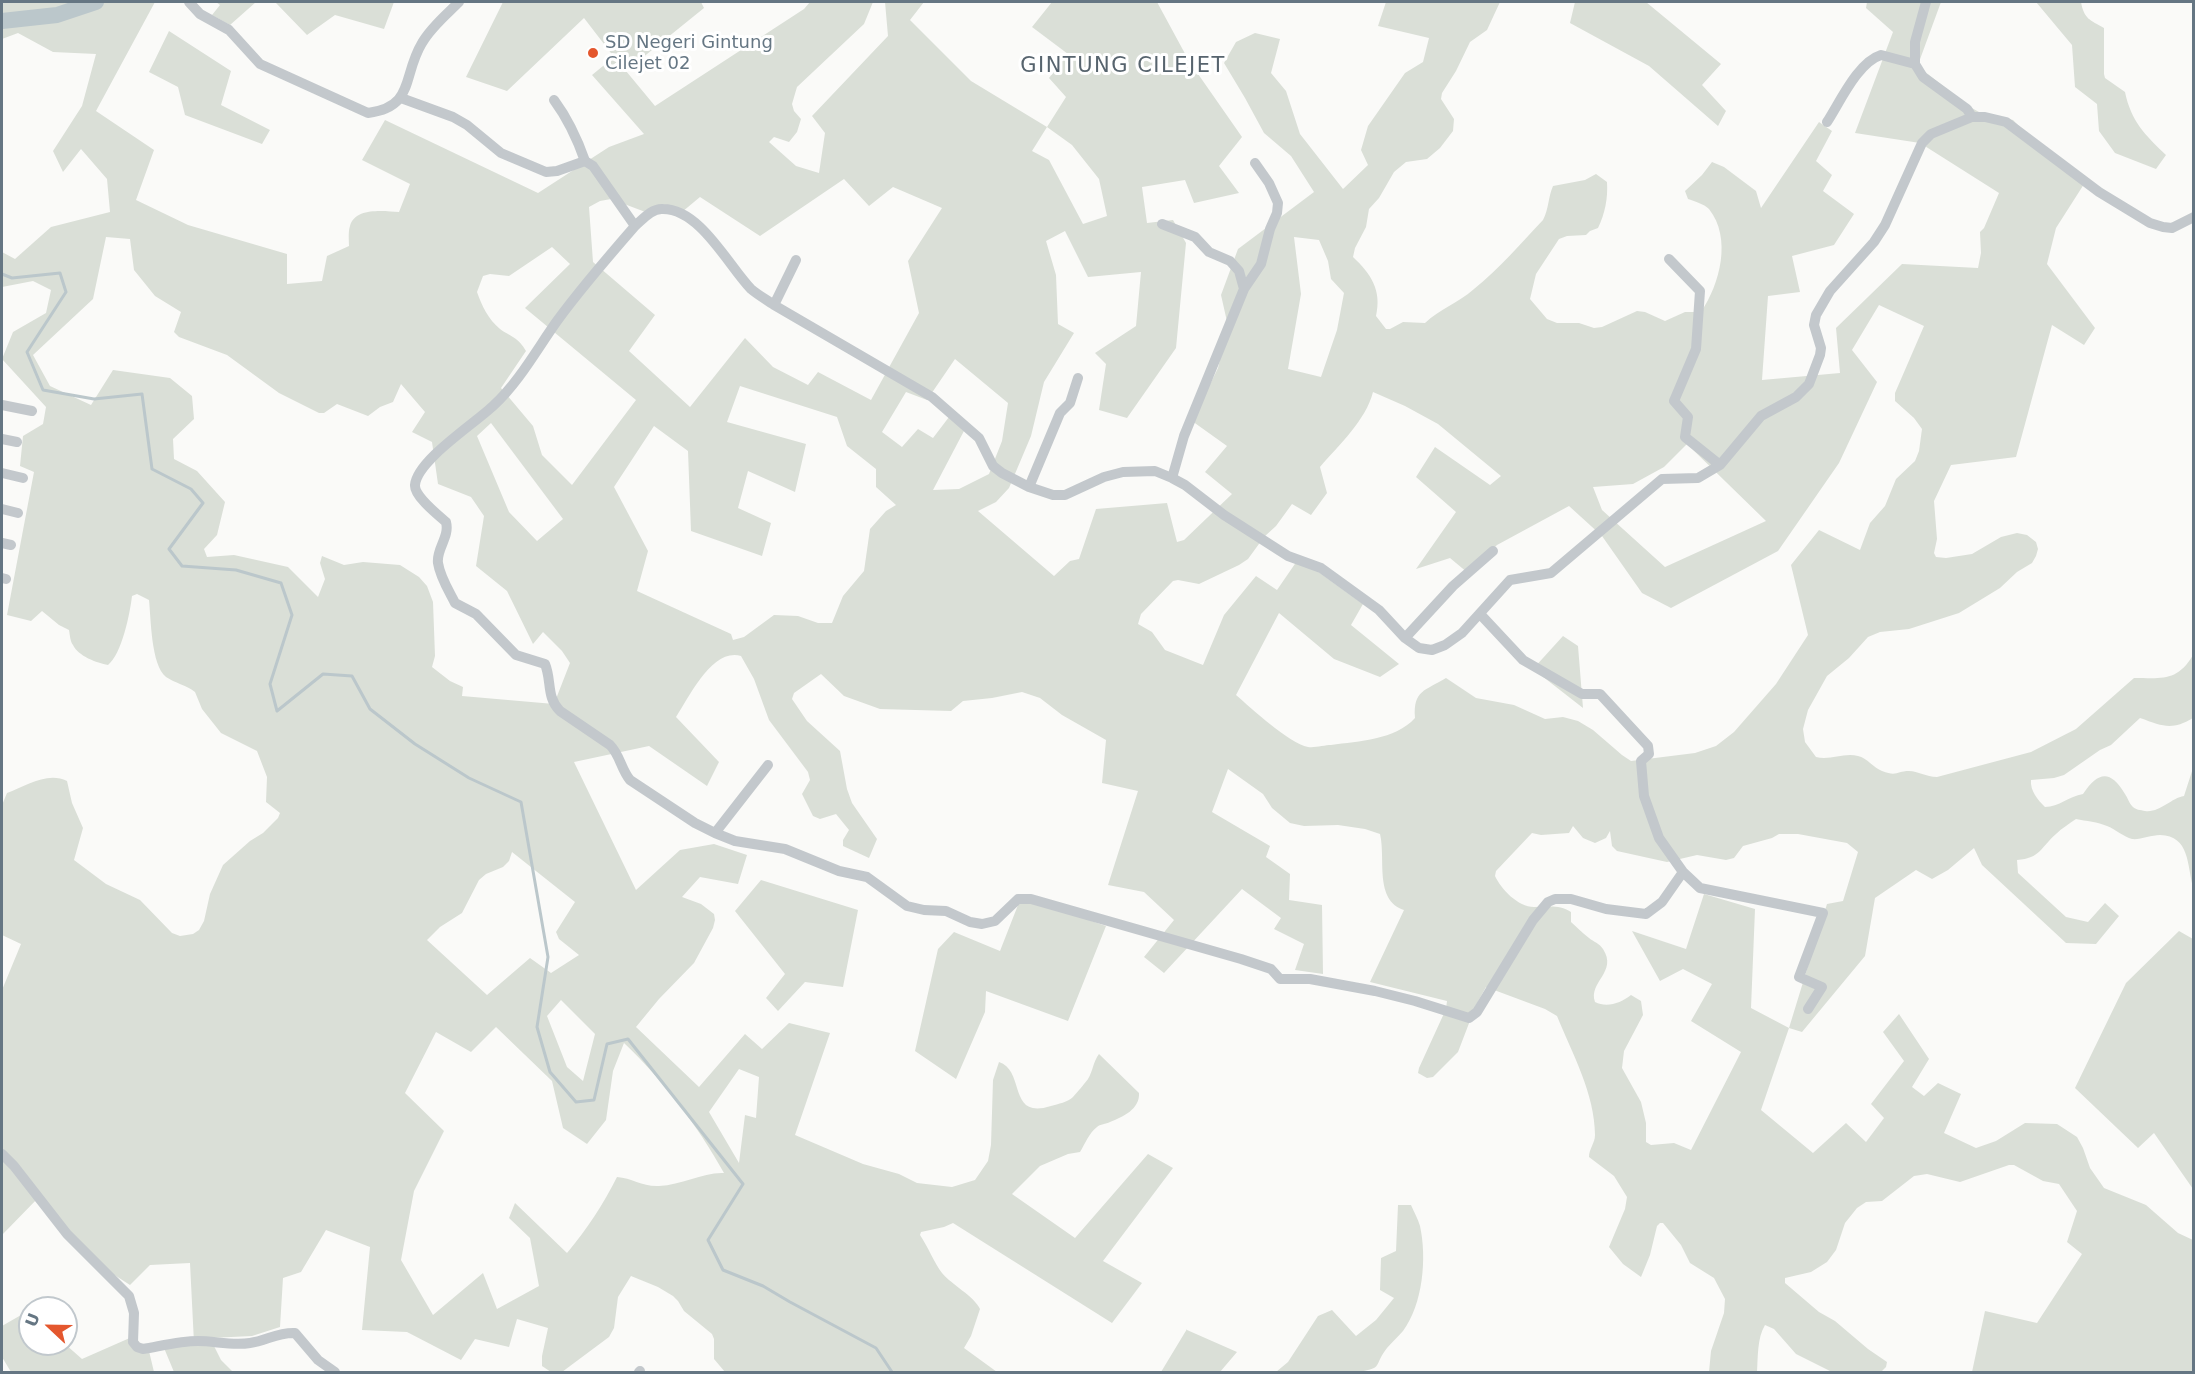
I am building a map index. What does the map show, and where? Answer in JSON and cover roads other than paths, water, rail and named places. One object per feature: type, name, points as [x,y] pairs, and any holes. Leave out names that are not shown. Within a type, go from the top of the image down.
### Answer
[{"type":"street","points":[[189,2],[201,14],[229,30],[260,64],[368,113],[393,107],[401,98],[421,44],[459,2]]},
{"type":"street","points":[[1926,2],[1915,42],[1915,64],[1923,76],[1967,109],[1972,117]]},
{"type":"street","points":[[1827,122],[1860,70],[1876,57],[1881,56],[1915,64]]},
{"type":"street","points":[[401,98],[453,117],[467,125],[501,153],[546,172],[557,171],[585,160]]},
{"type":"street","points":[[554,100],[578,139],[585,160],[593,166],[635,226]]},
{"type":"street","points":[[1683,872],[1662,902],[1646,914],[1606,909],[1571,899],[1555,899],[1548,902],[1533,920],[1478,1012],[1469,1018],[1375,991],[1310,979],[1280,979],[1271,969],[1241,959],[1031,899],[1018,899],[995,921],[982,924],[970,922],[946,911],[924,910],[907,906],[867,877],[839,871],[785,849],[735,841],[716,833],[695,823],[630,780],[622,770],[615,750],[610,745],[554,705],[550,698],[545,664],[516,655],[476,614],[455,603],[437,562],[447,533],[446,522],[418,496],[414,488],[415,482],[427,462],[504,396],[558,320],[635,226],[651,212],[663,209],[687,216],[721,249],[752,290],[932,397],[980,438],[993,466],[1002,473],[1029,487],[1053,495],[1065,495],[1104,477],[1123,472],[1155,471],[1185,485],[1224,515],[1288,556],[1321,568],[1379,610],[1405,638],[1419,648],[1432,650],[1445,645],[1462,633],[1510,580],[1551,573],[1662,479],[1698,478],[1720,465],[1761,416],[1796,397],[1809,384],[1821,348],[1814,325],[1816,315],[1830,291],[1874,242],[1885,225],[1922,143],[1931,134],[1972,117],[1985,117],[2006,122],[2099,192],[2150,223],[2163,228],[2172,228],[2193,217]]},
{"type":"street","points":[[1172,478],[1184,436],[1244,289],[1261,264],[1278,203],[1269,183],[1255,163]]},
{"type":"street","points":[[1162,224],[1195,237],[1209,252],[1230,261],[1239,271],[1244,289]]},
{"type":"street","points":[[1669,259],[1700,291],[1696,349],[1674,401],[1688,417],[1685,437],[1720,465]]},
{"type":"street","points":[[774,305],[796,260]]},
{"type":"street","points":[[1029,487],[1060,413],[1070,403],[1078,378]]},
{"type":"street","points":[[2,405],[32,411]]},
{"type":"street","points":[[2,439],[17,442]]},
{"type":"street","points":[[2,473],[23,478]]},
{"type":"street","points":[[2,509],[18,513]]},
{"type":"street","points":[[1405,638],[1453,586],[1493,551]]},
{"type":"street","points":[[1480,614],[1523,660],[1582,694],[1600,694],[1648,746],[1650,754],[1641,761],[1644,796],[1659,838],[1683,872],[1700,888],[1823,913],[1799,977],[1822,987],[1808,1009]]},
{"type":"street","points":[[716,833],[768,765]]},
{"type":"street","points":[[2,1154],[67,1234],[129,1296],[134,1313],[133,1342],[137,1347],[143,1349],[199,1341],[218,1344],[249,1343],[265,1340],[283,1332],[295,1333],[318,1360],[335,1372]]},
{"type":"waterway","points":[[2,21],[57,15],[96,2]]},
{"type":"waterway","points":[[2,274],[12,278],[60,273],[66,292],[27,352],[43,390],[94,399],[142,394],[152,469],[191,489],[203,503],[169,549],[182,566],[236,570],[281,583],[292,615],[270,684],[277,711],[323,674],[352,676],[370,709],[415,744],[469,778],[521,802],[548,957],[537,1027],[550,1072],[576,1102],[594,1100],[607,1044],[628,1039],[743,1184],[708,1240],[723,1270],[763,1286],[876,1348],[892,1372]]},
{"type":"place","name":"SD Negeri Gintung Cilejet 02","points":[[593,53]]},
{"type":"district","name":"GINTUNG CILEJET","points":[[1123,67]]}]
